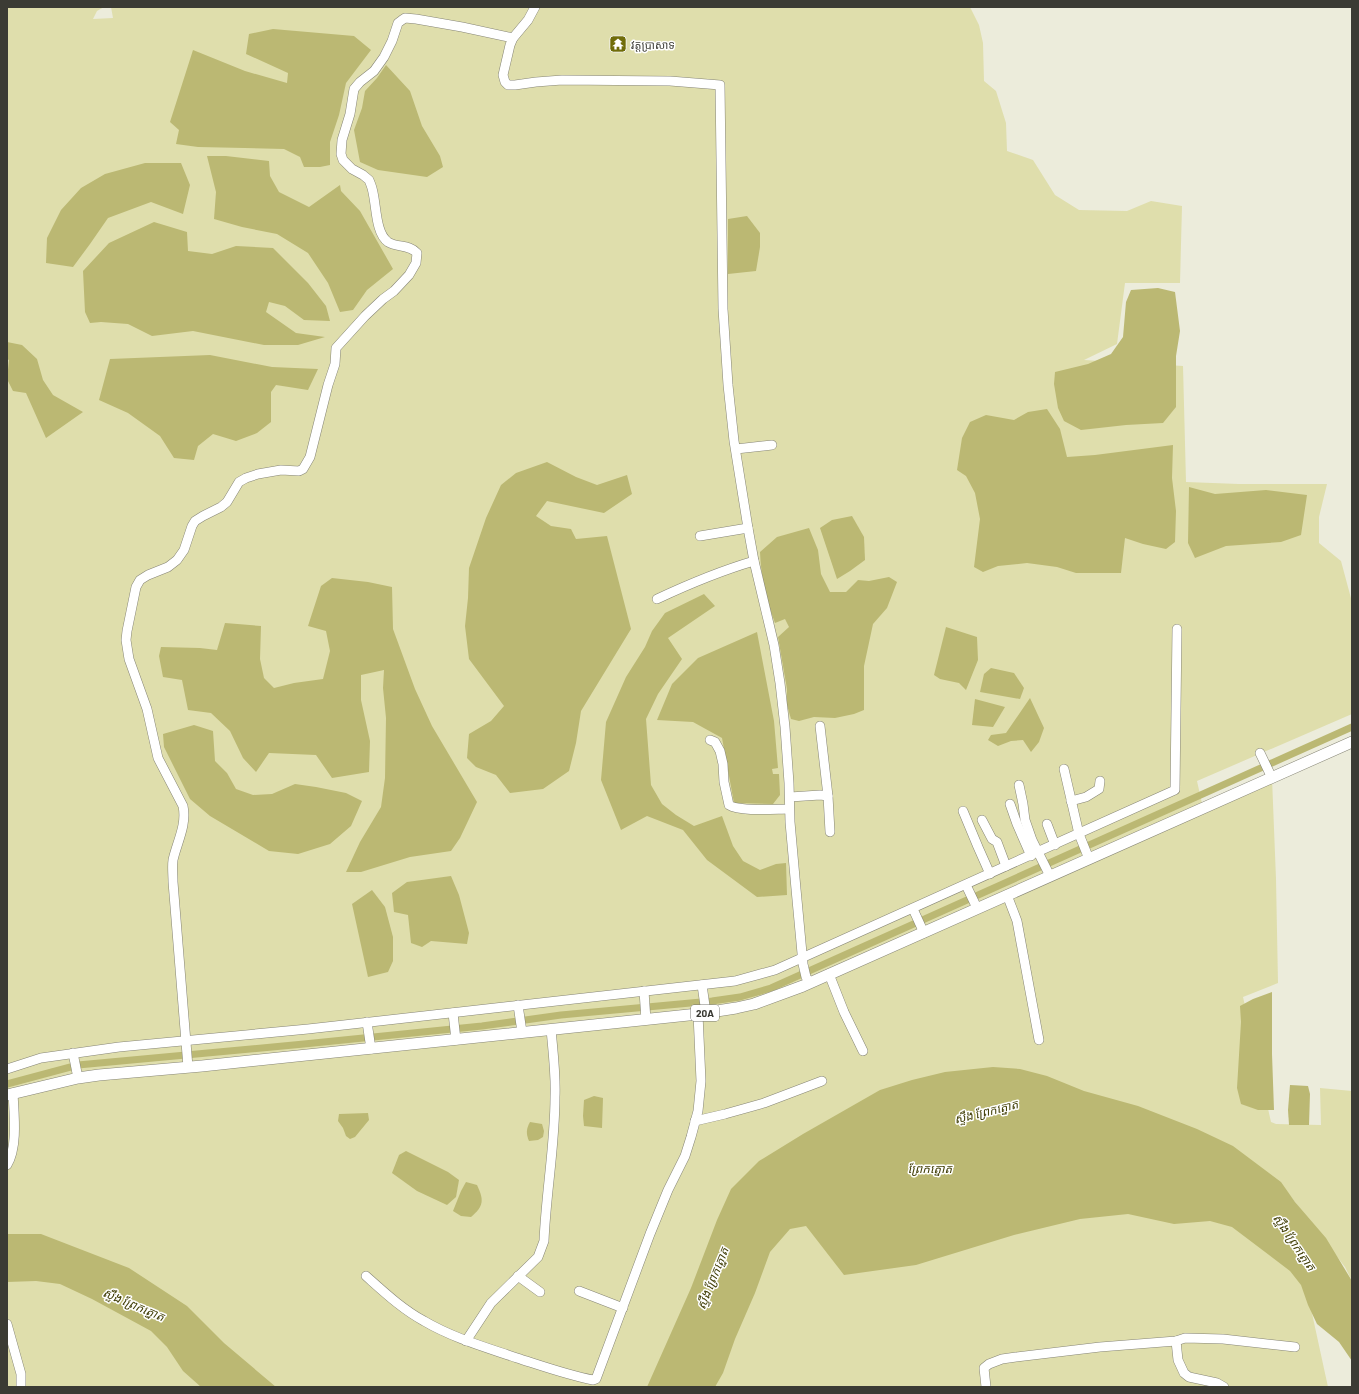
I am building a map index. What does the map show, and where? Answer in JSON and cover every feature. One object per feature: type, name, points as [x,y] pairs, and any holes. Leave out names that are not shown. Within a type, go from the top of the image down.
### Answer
[{"type":"main road","name":"20A","points":[[10,1094],[77,1074],[188,1067],[371,1049],[455,1035],[552,1029],[645,1016],[702,1014],[754,1004],[808,980],[829,974],[924,933],[975,905],[1007,895],[1048,872],[1270,774],[1352,742]]},
{"type":"street","points":[[535,7],[528,20],[513,38],[510,45],[503,75],[505,82],[512,85],[562,80],[670,81],[720,85],[724,309],[728,385],[748,528],[754,561],[774,645],[779,676],[785,727],[790,797],[789,809],[796,889],[803,961],[808,980]]},
{"type":"street","points":[[188,1067],[173,882],[173,862],[185,813],[183,806],[158,758],[147,709],[128,659],[126,640],[127,630],[136,587],[140,580],[168,567],[177,560],[184,550],[192,526],[195,522],[227,502],[239,482],[258,474],[281,470],[299,471],[303,468],[311,453],[328,385],[335,364],[336,348],[365,316],[394,291],[409,275],[416,263],[418,253],[414,249],[409,246],[389,243],[383,236],[378,224],[371,185],[363,175],[352,169],[343,160],[341,154],[342,140],[350,114],[354,89],[360,82],[371,74],[384,57],[392,41],[398,23],[405,18],[416,19],[513,38]]},
{"type":"street","points":[[736,450],[772,445]]},
{"type":"street","points":[[700,536],[748,528]]},
{"type":"street","points":[[657,599],[703,578],[754,561]]},
{"type":"street","points":[[7,1069],[41,1058],[73,1056],[368,1022],[453,1016],[518,1005],[644,995],[735,981],[753,977],[803,961],[819,950],[967,887],[1006,866],[1037,855],[1056,845],[1080,837],[1175,790],[1177,629]]},
{"type":"street","points":[[820,726],[828,796],[830,832]]},
{"type":"street","points":[[710,740],[715,742],[720,751],[729,805],[734,808],[742,809],[789,809]]},
{"type":"street","points":[[1261,756],[1270,774]]},
{"type":"street","points":[[1064,769],[1080,837],[1087,855]]},
{"type":"street","points":[[1071,801],[1086,797],[1099,789],[1100,781]]},
{"type":"street","points":[[1019,785],[1024,804],[1025,820],[1037,855]]},
{"type":"street","points":[[790,797],[820,795],[828,796]]},
{"type":"street","points":[[1010,804],[1017,824],[1048,872]]},
{"type":"street","points":[[964,811],[975,841],[990,874]]},
{"type":"street","points":[[982,820],[992,839],[997,842],[1006,866]]},
{"type":"street","points":[[1047,824],[1056,845]]},
{"type":"street","points":[[967,887],[975,905]]},
{"type":"street","points":[[1007,895],[1017,921],[1039,1040]]},
{"type":"street","points":[[913,909],[924,933]]},
{"type":"street","points":[[829,974],[844,1012],[863,1051]]},
{"type":"street","points":[[366,1276],[395,1302],[423,1321],[466,1341],[560,1372],[593,1380],[596,1379],[640,1258],[668,1190],[685,1156],[696,1121],[701,1081],[702,985]]},
{"type":"street","points":[[644,995],[645,1016]]},
{"type":"street","points":[[518,1005],[522,1032]]},
{"type":"street","points":[[453,1016],[455,1035]]},
{"type":"street","points":[[368,1022],[371,1049]]},
{"type":"street","points":[[466,1341],[491,1303],[538,1256],[544,1241],[546,1200],[551,1161],[556,1096],[552,1029]]},
{"type":"street","points":[[73,1056],[77,1074]]},
{"type":"street","points":[[696,1121],[764,1103],[822,1081]]},
{"type":"street","points":[[7,1165],[10,1160],[14,1136],[10,1094]]},
{"type":"street","points":[[518,1276],[540,1292]]},
{"type":"street","points":[[578,1291],[623,1308]]},
{"type":"street","points":[[7,1324],[21,1374],[21,1387]]},
{"type":"street","points":[[986,1387],[984,1368],[988,1364],[1002,1359],[1100,1347],[1176,1341],[1185,1338],[1223,1339],[1295,1348]]},
{"type":"street","points":[[1176,1341],[1178,1360],[1184,1374],[1189,1377],[1216,1383],[1224,1387]]},
{"type":"green space","points":[[7,7],[104,7],[97,11],[93,19],[113,18],[111,7],[970,7],[979,25],[983,43],[984,81],[996,91],[1006,123],[1007,151],[1033,160],[1055,195],[1079,210],[1127,211],[1151,201],[1182,206],[1180,283],[1125,283],[1117,344],[1084,360],[1183,366],[1186,482],[1239,484],[1327,484],[1319,517],[1319,543],[1341,561],[1352,602],[1352,714],[1197,781],[1203,808],[1272,778],[1278,983],[1243,997],[1271,1122],[1276,1124],[1321,1125],[1320,1088],[1352,1091],[1352,1281],[1345,1267],[1285,1189],[1328,1387],[7,1387]]},
{"type":"water","points":[[273,29],[354,36],[371,50],[346,83],[339,115],[330,142],[330,165],[320,167],[304,167],[300,157],[284,149],[198,147],[176,144],[179,130],[170,122],[193,50],[245,71],[287,83],[288,73],[246,54],[249,34]]},
{"type":"water","points":[[386,65],[410,91],[422,126],[440,156],[443,167],[427,177],[378,170],[360,162],[354,130],[362,108],[365,91]]},
{"type":"water","points":[[207,156],[226,156],[269,161],[270,176],[279,192],[309,207],[340,185],[341,191],[360,211],[393,269],[367,290],[353,310],[340,312],[328,283],[308,253],[277,234],[242,227],[214,219],[216,192]]},
{"type":"water","points":[[145,163],[181,163],[190,185],[183,214],[151,202],[108,218],[73,267],[46,263],[47,238],[61,210],[81,188],[105,174]]},
{"type":"water","points":[[747,216],[760,233],[760,247],[756,271],[728,274],[728,219]]},
{"type":"water","points":[[154,222],[187,232],[188,251],[212,254],[236,246],[273,248],[308,283],[326,306],[330,321],[304,320],[285,306],[269,302],[266,312],[296,333],[325,337],[298,345],[264,345],[193,331],[152,336],[128,324],[101,322],[90,323],[85,312],[83,271],[109,243]]},
{"type":"water","points":[[1158,288],[1175,292],[1180,331],[1176,356],[1176,407],[1163,423],[1081,430],[1064,421],[1058,408],[1054,384],[1055,372],[1088,364],[1111,354],[1123,337],[1126,302],[1131,290]]},
{"type":"water","points":[[7,342],[22,345],[37,359],[43,380],[53,395],[83,412],[46,438],[26,393],[13,391],[7,379],[9,360],[7,359]]},
{"type":"water","points":[[210,355],[272,367],[318,369],[308,390],[276,385],[271,392],[271,422],[257,433],[236,441],[213,434],[198,446],[194,460],[174,458],[160,436],[128,413],[99,400],[110,359]]},
{"type":"water","points":[[1047,409],[1060,429],[1067,457],[1173,445],[1172,478],[1176,511],[1175,542],[1166,549],[1125,538],[1121,573],[1076,573],[1057,567],[1027,563],[998,566],[983,572],[974,567],[980,519],[975,493],[966,476],[957,470],[962,438],[970,422],[986,415],[1014,420],[1028,412]]},
{"type":"water","points":[[547,462],[576,477],[597,485],[627,475],[632,494],[604,513],[547,501],[536,516],[551,526],[571,529],[576,539],[607,536],[631,629],[581,711],[576,743],[569,771],[543,789],[510,793],[496,775],[476,767],[467,758],[469,734],[491,721],[504,706],[469,659],[465,626],[469,568],[486,518],[501,485],[516,473]]},
{"type":"water","points":[[1189,487],[1215,494],[1266,490],[1307,495],[1301,535],[1281,542],[1226,546],[1195,558],[1188,543]]},
{"type":"water","points":[[852,516],[864,537],[865,560],[837,579],[820,528],[832,520]]},
{"type":"water","points":[[809,528],[818,550],[821,574],[830,592],[846,592],[858,580],[869,581],[889,577],[897,582],[887,608],[873,624],[864,666],[864,710],[835,718],[814,717],[799,721],[791,719],[787,705],[787,689],[778,637],[789,627],[785,619],[775,623],[764,588],[760,552],[777,537]]},
{"type":"water","points":[[332,578],[368,582],[392,587],[393,629],[415,689],[432,726],[477,802],[460,838],[451,851],[410,857],[361,872],[346,872],[360,842],[381,807],[385,778],[386,718],[383,688],[384,670],[361,675],[361,700],[370,741],[369,772],[332,778],[316,755],[269,753],[256,772],[243,758],[230,731],[211,713],[188,710],[182,680],[163,677],[159,656],[161,647],[217,650],[225,623],[261,626],[260,659],[264,678],[274,688],[294,683],[323,679],[330,651],[326,631],[308,626],[321,586]]},
{"type":"water","points":[[704,594],[715,606],[668,638],[682,659],[658,694],[646,719],[651,785],[662,804],[694,826],[722,816],[733,846],[743,861],[760,870],[776,864],[786,863],[787,895],[757,897],[707,860],[683,830],[647,816],[621,830],[601,780],[606,722],[626,677],[645,647],[652,631],[665,613]]},
{"type":"water","points":[[946,627],[977,637],[978,660],[966,690],[959,683],[940,679],[934,675]]},
{"type":"water","points":[[757,632],[774,721],[778,768],[772,769],[773,774],[779,774],[780,795],[773,804],[734,803],[722,738],[693,722],[657,720],[672,684],[698,658]]},
{"type":"water","points":[[991,668],[1014,673],[1024,688],[1020,699],[980,692],[984,674]]},
{"type":"water","points":[[1030,698],[1044,728],[1039,742],[1031,752],[1023,740],[1011,741],[998,746],[988,740],[991,735],[1006,733]]},
{"type":"water","points":[[975,699],[1005,707],[993,727],[972,725]]},
{"type":"water","points":[[194,725],[213,731],[215,761],[227,773],[236,789],[253,795],[272,794],[295,784],[346,793],[362,801],[351,826],[330,844],[298,854],[269,851],[210,816],[190,799],[164,747],[163,734]]},
{"type":"water","points":[[451,876],[459,895],[469,933],[467,944],[431,941],[422,947],[411,943],[408,915],[394,912],[392,893],[407,882]]},
{"type":"water","points":[[372,890],[385,907],[393,937],[393,961],[388,972],[368,977],[352,904]]},
{"type":"water","points":[[1272,992],[1274,1110],[1258,1110],[1241,1104],[1237,1088],[1241,1022],[1240,1006],[1253,999]]},
{"type":"water","name":"ព្រែកត្នោត","points":[[993,1067],[1020,1069],[1047,1076],[1084,1091],[1138,1106],[1197,1129],[1233,1146],[1281,1182],[1295,1202],[1326,1238],[1352,1281],[1352,1361],[1339,1342],[1317,1324],[1301,1285],[1290,1271],[1232,1227],[1210,1221],[1174,1224],[1128,1214],[1080,1219],[1014,1235],[916,1265],[844,1275],[806,1226],[790,1229],[770,1252],[723,1373],[715,1387],[647,1387],[691,1288],[717,1220],[731,1189],[759,1161],[880,1090],[945,1072]]},
{"type":"water","points":[[1290,1085],[1308,1086],[1310,1094],[1309,1125],[1289,1125],[1288,1110]]},
{"type":"water","points":[[594,1096],[603,1098],[602,1128],[584,1126],[584,1100]]},
{"type":"water","points":[[368,1113],[369,1120],[355,1137],[350,1139],[346,1136],[338,1121],[339,1114]]},
{"type":"water","points":[[530,1122],[542,1124],[544,1131],[543,1137],[538,1140],[529,1141],[527,1132]]},
{"type":"water","points":[[406,1151],[448,1172],[459,1180],[456,1197],[447,1205],[417,1191],[392,1173],[399,1155]]},
{"type":"water","points":[[466,1182],[477,1185],[482,1199],[480,1206],[471,1217],[461,1216],[453,1211]]},
{"type":"water","name":"ស្ទឹង ព្រែកត្នោត","points":[[7,1234],[41,1234],[129,1268],[187,1306],[224,1343],[276,1387],[201,1387],[183,1371],[167,1347],[151,1331],[92,1299],[60,1284],[36,1281],[7,1282]]},
{"type":"waterway","points":[[7,1084],[78,1065],[482,1026],[561,1015],[740,997],[771,988],[1352,727]]},
{"type":"place","name":"វត្តប្រាសាទ","points":[[618,44]]}]
